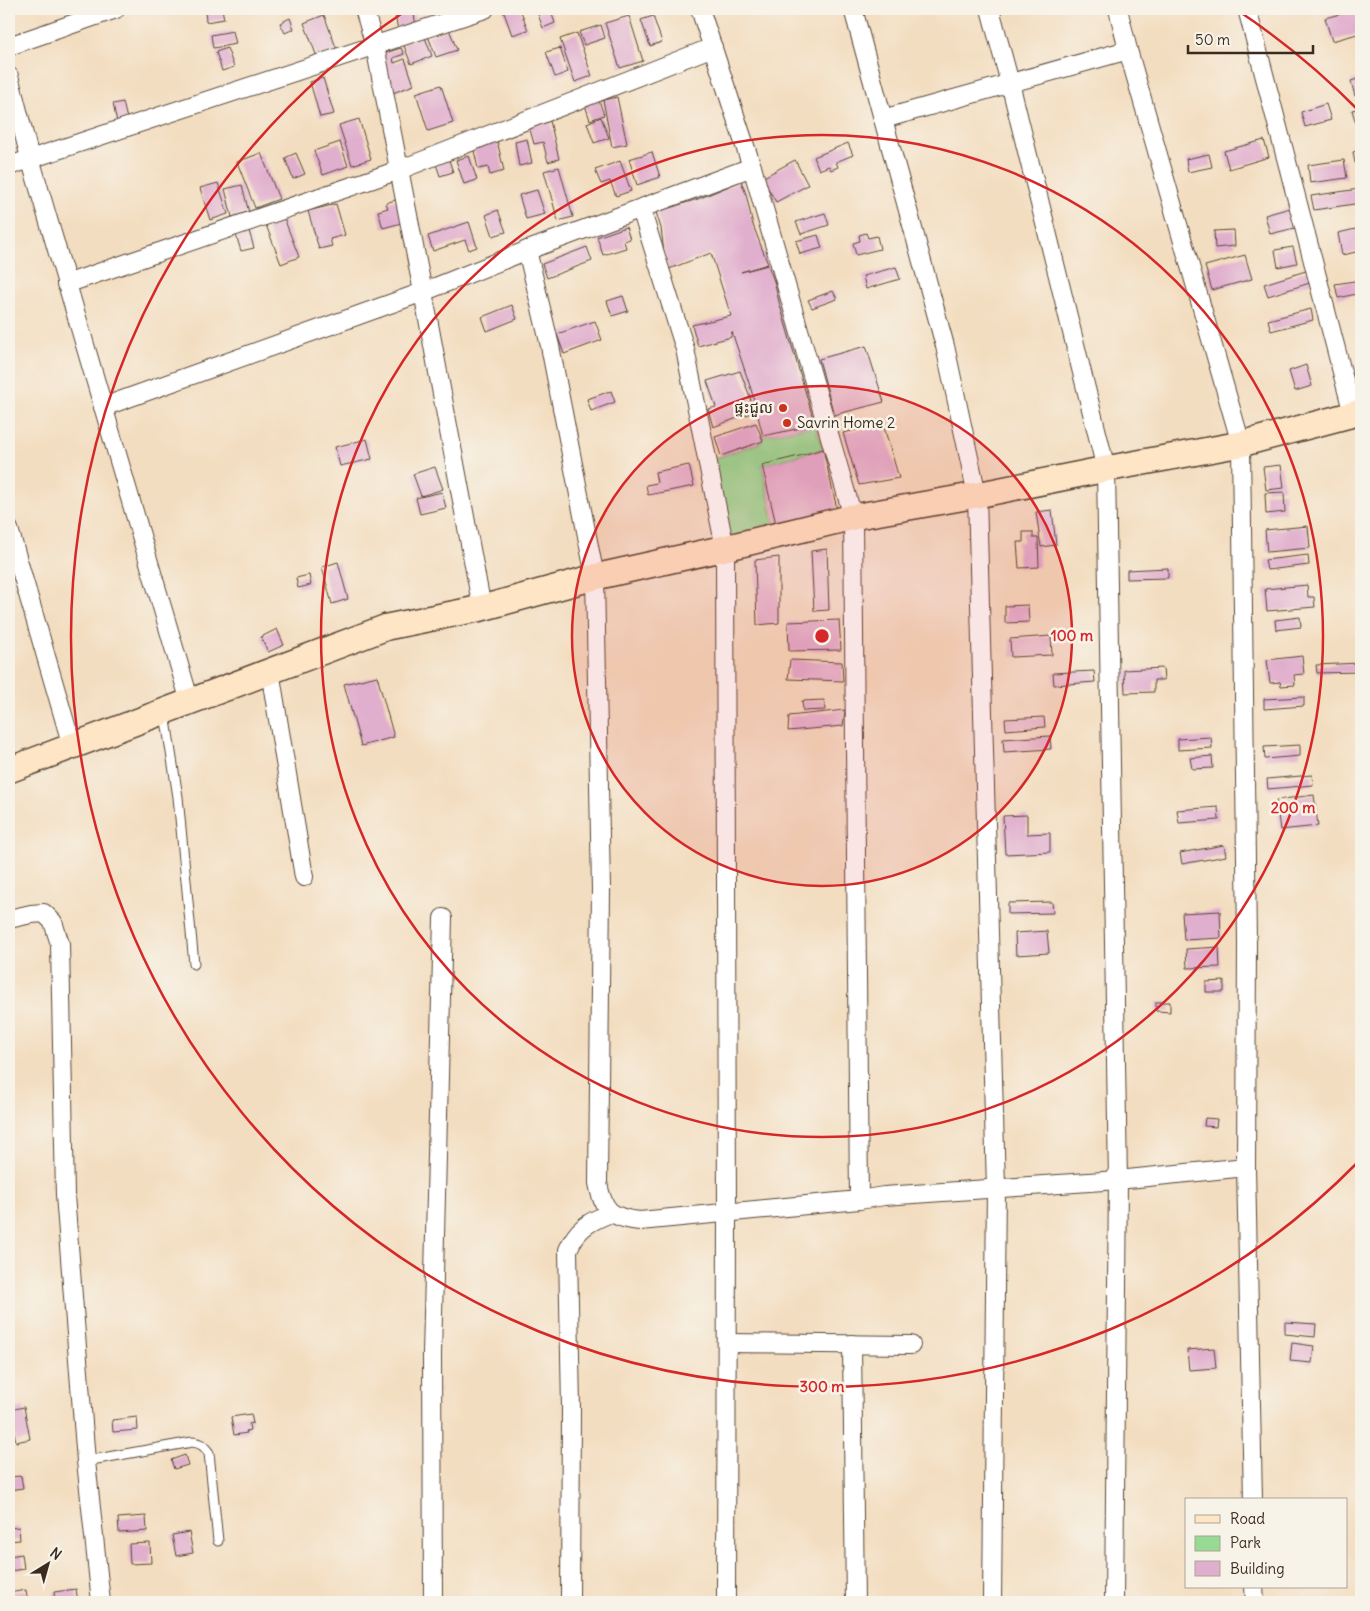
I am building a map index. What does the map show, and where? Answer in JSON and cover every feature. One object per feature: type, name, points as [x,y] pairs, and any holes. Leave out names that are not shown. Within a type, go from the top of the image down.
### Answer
[{"type":"street","points":[[9,46],[116,9]]},
{"type":"street","points":[[364,9],[375,46],[482,608]]},
{"type":"street","points":[[9,166],[485,9]]},
{"type":"street","points":[[700,9],[752,167],[854,516],[859,1200]]},
{"type":"street","points":[[853,9],[945,346],[977,495],[996,1188],[992,1602]]},
{"type":"street","points":[[990,9],[1106,469],[1118,1180],[1114,1602]]},
{"type":"street","points":[[1118,9],[1128,50],[1242,444],[1247,943],[1246,1167],[1253,1498]]},
{"type":"street","points":[[9,770],[387,627],[482,608],[595,577],[725,548],[854,516],[977,495],[1242,444],[1357,413],[1247,9]]},
{"type":"street","points":[[66,284],[399,170],[713,48]]},
{"type":"street","points":[[883,119],[1128,50]]},
{"type":"street","points":[[9,76],[66,284],[190,702]]},
{"type":"street","points":[[103,407],[423,292],[527,250],[752,167]]},
{"type":"street","points":[[641,209],[685,348],[725,548],[726,1602]]},
{"type":"street","points":[[527,250],[550,346],[595,577],[602,889],[598,1183],[604,1205],[611,1213],[624,1219],[640,1222],[884,1196],[1118,1180],[1246,1167]]},
{"type":"street","points":[[9,529],[72,746]]},
{"type":"street","points":[[270,671],[304,877]]},
{"type":"street","points":[[9,919],[44,913],[53,922],[60,944],[65,1195],[86,1461],[100,1602]]},
{"type":"street","points":[[432,1602],[432,1344],[443,918]]},
{"type":"street","points":[[570,1602],[571,1408],[568,1250],[576,1233],[596,1218],[611,1213]]},
{"type":"street","points":[[727,1343],[911,1345]]},
{"type":"street","points":[[852,1344],[855,1602]]},
{"type":"street","points":[[1254,1588],[1255,1602]]},
{"type":"lane","points":[[164,711],[178,797],[194,964]]},
{"type":"lane","points":[[86,1461],[192,1442],[200,1443],[209,1453],[218,1542]]},
{"type":"green space","points":[[815,425],[823,449],[762,465],[776,533],[725,548],[707,461],[762,442],[763,436]]},
{"type":"building","points":[[205,9],[222,9],[224,19],[206,22]]},
{"type":"building","points":[[394,9],[413,9],[416,26],[398,30]]},
{"type":"building","points":[[520,9],[528,30],[512,35],[503,10]]},
{"type":"building","points":[[536,9],[550,9],[555,23],[543,28]]},
{"type":"building","points":[[1355,10],[1361,33],[1332,41],[1325,18]]},
{"type":"building","points":[[324,15],[337,50],[317,57],[304,23]]},
{"type":"building","points":[[629,16],[643,61],[620,68],[605,23]]},
{"type":"building","points":[[653,16],[662,42],[650,46],[641,20]]},
{"type":"building","points":[[290,18],[294,29],[285,33],[280,23]]},
{"type":"building","points":[[601,25],[605,38],[584,45],[579,32]]},
{"type":"building","points":[[449,29],[457,50],[436,57],[428,36]]},
{"type":"building","points":[[233,31],[236,44],[213,48],[211,35]]},
{"type":"building","points":[[577,33],[592,76],[575,82],[560,39]]},
{"type":"building","points":[[424,35],[432,56],[411,64],[403,43]]},
{"type":"building","points":[[227,48],[234,67],[222,71],[216,52]]},
{"type":"building","points":[[401,48],[404,54],[393,58],[394,63],[405,59],[414,85],[390,94],[382,54]]},
{"type":"building","points":[[560,48],[568,72],[555,77],[546,52]]},
{"type":"building","points":[[323,78],[334,114],[320,117],[310,82]]},
{"type":"building","points":[[1361,78],[1361,94],[1355,96],[1351,81]]},
{"type":"building","points":[[441,85],[453,123],[428,131],[416,93]]},
{"type":"building","points":[[617,97],[627,144],[612,147],[603,100]]},
{"type":"building","points":[[598,98],[604,115],[590,120],[584,102]]},
{"type":"building","points":[[123,102],[127,119],[117,122],[113,104]]},
{"type":"building","points":[[1326,104],[1331,120],[1305,127],[1301,112]]},
{"type":"building","points":[[1361,108],[1361,122],[1356,124],[1352,110]]},
{"type":"building","points":[[601,117],[609,138],[594,143],[587,123]]},
{"type":"building","points":[[359,119],[371,159],[352,165],[339,125]]},
{"type":"building","points":[[550,121],[559,159],[548,162],[543,142],[534,144],[529,126]]},
{"type":"building","points":[[496,136],[504,171],[490,175],[488,167],[478,169],[472,141]]},
{"type":"building","points":[[527,139],[532,163],[519,166],[515,142]]},
{"type":"building","points":[[1264,140],[1269,157],[1229,169],[1224,151]]},
{"type":"building","points":[[340,142],[348,166],[323,175],[314,151]]},
{"type":"building","points":[[848,143],[853,155],[836,162],[838,167],[831,170],[829,166],[819,170],[814,157]]},
{"type":"building","points":[[1361,150],[1361,162],[1355,163],[1353,152]]},
{"type":"building","points":[[652,152],[660,177],[637,185],[629,159]]},
{"type":"building","points":[[261,153],[279,199],[255,208],[237,162]]},
{"type":"building","points":[[296,153],[305,174],[293,179],[285,158]]},
{"type":"building","points":[[1209,154],[1212,167],[1188,172],[1186,159]]},
{"type":"building","points":[[469,156],[477,180],[464,184],[456,160]]},
{"type":"building","points":[[448,157],[453,172],[440,176],[435,161]]},
{"type":"building","points":[[795,160],[808,185],[776,202],[762,178]]},
{"type":"building","points":[[1344,160],[1347,178],[1310,183],[1308,165]]},
{"type":"building","points":[[620,161],[631,191],[616,196],[610,181],[601,184],[595,170]]},
{"type":"building","points":[[559,167],[573,217],[558,221],[544,171]]},
{"type":"building","points":[[741,181],[753,225],[768,264],[741,272],[768,265],[815,425],[763,436],[751,389],[732,332],[731,337],[698,346],[692,325],[731,316],[711,253],[669,269],[656,212],[698,199]]},
{"type":"building","points":[[218,183],[228,214],[210,220],[200,188]]},
{"type":"building","points":[[242,185],[249,213],[232,217],[225,189]]},
{"type":"building","points":[[1359,189],[1361,203],[1314,210],[1311,196]]},
{"type":"building","points":[[537,190],[545,214],[526,219],[519,195]]},
{"type":"building","points":[[398,199],[405,222],[383,228],[378,211],[388,208],[386,203]]},
{"type":"building","points":[[336,204],[345,235],[330,239],[332,246],[319,249],[308,211]]},
{"type":"building","points":[[1290,208],[1295,228],[1270,234],[1265,215]]},
{"type":"building","points":[[498,210],[506,232],[493,236],[486,215]]},
{"type":"building","points":[[825,213],[829,225],[801,234],[796,222]]},
{"type":"building","points":[[284,218],[299,257],[281,264],[266,225]]},
{"type":"building","points":[[469,222],[477,247],[469,250],[465,240],[433,251],[428,236]]},
{"type":"building","points":[[626,227],[630,239],[624,241],[626,248],[603,255],[597,237]]},
{"type":"building","points":[[1360,228],[1361,251],[1342,255],[1338,233]]},
{"type":"building","points":[[1234,230],[1235,246],[1215,248],[1214,231]]},
{"type":"building","points":[[249,231],[254,248],[241,251],[236,235]]},
{"type":"building","points":[[866,233],[868,238],[877,236],[880,249],[856,255],[853,243],[860,241],[859,235]]},
{"type":"building","points":[[818,235],[822,248],[800,254],[796,241]]},
{"type":"building","points":[[587,247],[592,261],[547,278],[542,264]]},
{"type":"building","points":[[1293,247],[1297,263],[1278,267],[1275,250]]},
{"type":"building","points":[[1245,255],[1252,279],[1212,290],[1205,266]]},
{"type":"building","points":[[896,267],[900,279],[866,289],[863,276]]},
{"type":"building","points":[[1309,270],[1313,282],[1268,296],[1264,284]]},
{"type":"building","points":[[1361,280],[1361,293],[1338,298],[1335,284]]},
{"type":"building","points":[[833,291],[837,299],[812,308],[808,300]]},
{"type":"building","points":[[623,296],[628,311],[612,316],[607,301]]},
{"type":"building","points":[[512,305],[517,319],[487,331],[482,317]]},
{"type":"building","points":[[1311,309],[1313,320],[1271,331],[1268,320]]},
{"type":"building","points":[[595,321],[602,340],[564,354],[557,334]]},
{"type":"building","points":[[866,346],[884,402],[834,415],[819,359]]},
{"type":"building","points":[[1306,365],[1312,386],[1295,391],[1289,371]]},
{"type":"building","points":[[740,371],[754,412],[713,427],[708,409],[716,407],[707,381]]},
{"type":"building","points":[[611,391],[615,402],[591,411],[587,399]]},
{"type":"building","points":[[756,423],[763,441],[721,456],[715,437]]},
{"type":"building","points":[[883,424],[899,478],[859,485],[843,433]]},
{"type":"building","points":[[367,439],[372,459],[340,466],[335,447]]},
{"type":"building","points":[[823,449],[837,509],[776,524],[762,465]]},
{"type":"building","points":[[689,465],[694,486],[648,495],[646,485],[657,483],[655,472]]},
{"type":"building","points":[[1281,465],[1284,488],[1266,490],[1263,467]]},
{"type":"building","points":[[435,467],[443,489],[421,496],[413,474]]},
{"type":"building","points":[[442,492],[446,508],[420,514],[416,498]]},
{"type":"building","points":[[1284,492],[1285,512],[1266,514],[1265,493]]},
{"type":"building","points":[[1052,510],[1056,545],[1041,547],[1036,512]]},
{"type":"building","points":[[1308,526],[1310,548],[1267,552],[1265,530]]},
{"type":"building","points":[[1023,532],[1033,532],[1033,538],[1038,538],[1039,567],[1019,568],[1017,542],[1023,542]]},
{"type":"building","points":[[827,549],[829,610],[814,611],[811,551]]},
{"type":"building","points":[[1308,555],[1309,565],[1267,570],[1265,560]]},
{"type":"building","points":[[779,557],[779,623],[757,625],[755,560]]},
{"type":"building","points":[[338,562],[348,599],[332,604],[322,567]]},
{"type":"building","points":[[1168,568],[1168,578],[1127,579],[1127,570]]},
{"type":"building","points":[[309,575],[311,585],[298,588],[296,578]]},
{"type":"building","points":[[1307,585],[1308,597],[1314,597],[1315,607],[1267,611],[1265,589]]},
{"type":"building","points":[[1028,605],[1029,622],[1005,623],[1005,606]]},
{"type":"building","points":[[1300,617],[1301,627],[1276,630],[1275,620]]},
{"type":"building","points":[[839,620],[841,650],[789,651],[788,622]]},
{"type":"building","points":[[277,629],[284,645],[268,652],[261,637]]},
{"type":"building","points":[[1051,636],[1052,655],[1011,657],[1010,639]]},
{"type":"building","points":[[1302,656],[1304,674],[1294,675],[1295,685],[1281,686],[1280,682],[1270,683],[1267,660]]},
{"type":"building","points":[[790,660],[842,662],[843,681],[788,679]]},
{"type":"building","points":[[1360,663],[1361,672],[1317,673],[1316,665]]},
{"type":"building","points":[[1163,668],[1164,680],[1154,680],[1154,692],[1125,693],[1124,670]]},
{"type":"building","points":[[1094,671],[1095,682],[1054,685],[1053,673]]},
{"type":"building","points":[[377,676],[394,737],[361,746],[344,684]]},
{"type":"building","points":[[1304,697],[1304,706],[1264,709],[1264,699]]},
{"type":"building","points":[[824,700],[825,710],[803,711],[802,701]]},
{"type":"building","points":[[845,710],[843,726],[788,731],[789,716]]},
{"type":"building","points":[[1044,717],[1045,727],[1006,730],[1005,719]]},
{"type":"building","points":[[1050,736],[1051,749],[1004,752],[1003,739]]},
{"type":"building","points":[[1211,737],[1212,748],[1178,750],[1178,739]]},
{"type":"building","points":[[1300,745],[1300,756],[1265,759],[1264,747]]},
{"type":"building","points":[[1212,756],[1213,768],[1192,769],[1190,758]]},
{"type":"building","points":[[1312,775],[1313,785],[1268,789],[1267,779]]},
{"type":"building","points":[[1314,795],[1318,826],[1280,830],[1276,800]]},
{"type":"building","points":[[1218,807],[1219,820],[1179,823],[1177,810]]},
{"type":"building","points":[[1027,815],[1027,834],[1050,833],[1050,852],[1005,854],[1003,816]]},
{"type":"building","points":[[1224,845],[1226,856],[1182,864],[1180,853]]},
{"type":"building","points":[[1052,902],[1053,913],[1008,914],[1008,903]]},
{"type":"building","points":[[1220,911],[1221,938],[1184,940],[1182,913]]},
{"type":"building","points":[[1047,931],[1049,953],[1016,955],[1015,933]]},
{"type":"building","points":[[1219,947],[1220,967],[1187,968],[1186,949]]},
{"type":"building","points":[[1224,981],[1224,992],[1206,992],[1206,982]]},
{"type":"building","points":[[1156,1002],[1170,1002],[1170,1012],[1156,1011]]},
{"type":"building","points":[[1205,1118],[1217,1119],[1216,1127],[1204,1126]]},
{"type":"building","points":[[1285,1322],[1316,1324],[1315,1337],[1285,1334]]},
{"type":"building","points":[[1292,1343],[1314,1346],[1312,1363],[1290,1361]]},
{"type":"building","points":[[1214,1348],[1216,1368],[1189,1370],[1187,1350]]},
{"type":"building","points":[[24,1407],[30,1439],[16,1442],[10,1410]]},
{"type":"building","points":[[251,1414],[253,1423],[249,1424],[250,1430],[246,1431],[247,1433],[234,1435],[231,1417]]},
{"type":"building","points":[[137,1417],[138,1430],[113,1432],[112,1420]]},
{"type":"building","points":[[185,1455],[188,1465],[174,1469],[171,1460]]},
{"type":"building","points":[[21,1476],[23,1488],[9,1490],[9,1477]]},
{"type":"building","points":[[146,1516],[147,1531],[119,1533],[118,1518]]},
{"type":"building","points":[[19,1527],[20,1540],[9,1541],[9,1528]]},
{"type":"building","points":[[189,1532],[193,1553],[176,1556],[172,1535]]},
{"type":"building","points":[[150,1543],[151,1563],[130,1564],[129,1544]]},
{"type":"building","points":[[22,1554],[24,1569],[9,1571],[9,1556]]},
{"type":"building","points":[[76,1589],[78,1602],[55,1602],[54,1592]]},
{"type":"building","points":[[26,1590],[28,1602],[9,1602],[9,1593]]},
{"type":"place","name":"ផ្ទះជួល","points":[[783,408]]},
{"type":"place","name":"Savrin Home 2","points":[[787,423]]}]
